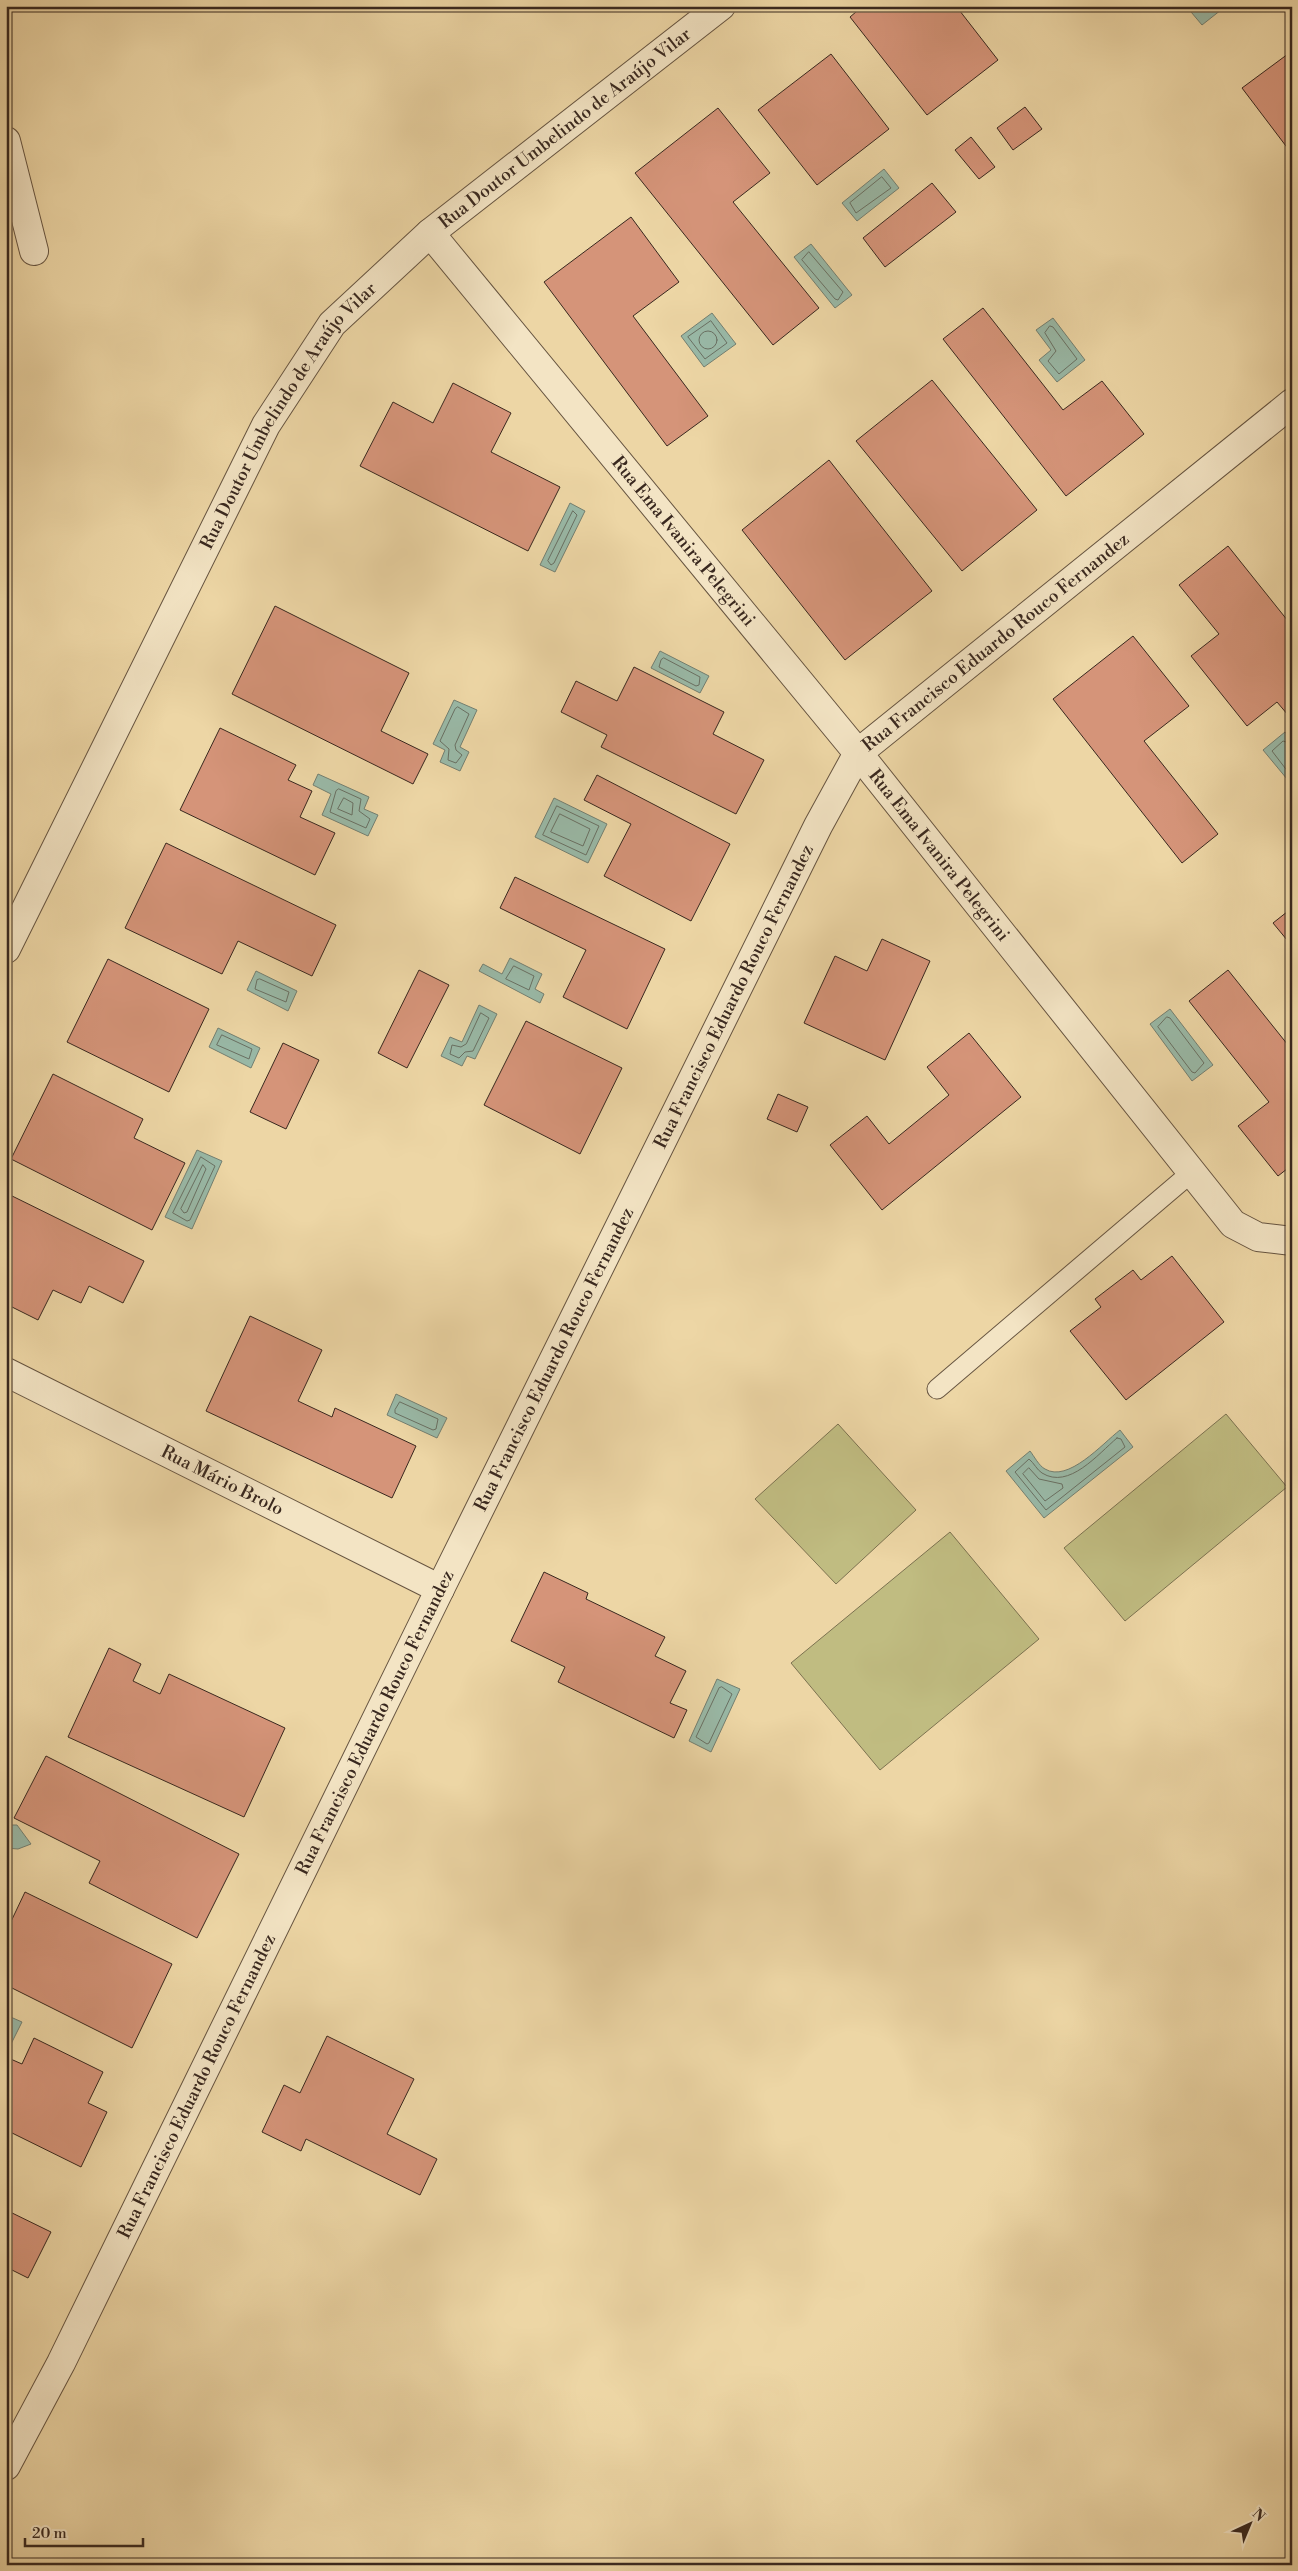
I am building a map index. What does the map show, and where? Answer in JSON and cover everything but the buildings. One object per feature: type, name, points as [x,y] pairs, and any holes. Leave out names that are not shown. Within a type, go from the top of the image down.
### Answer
[{"type":"street","name":"Rua Doutor Umbelindo de Araújo Vilar","points":[[6,948],[266,426],[332,324],[430,233],[721,6]]},
{"type":"street","points":[[6,140],[34,251]]},
{"type":"street","name":"Rua Ema Ivanira Pelegrini","points":[[430,233],[858,753],[1233,1224],[1258,1237],[1292,1241]]},
{"type":"street","name":"Rua Francisco Eduardo Rouco Fernandez","points":[[6,2466],[62,2363],[440,1590],[809,844],[858,753],[1292,403]]},
{"type":"street","name":"Rua Mário Brolo","points":[[6,1372],[440,1590]]},
{"type":"lane","points":[[938,1389],[1192,1172]]},
{"type":"shaded area","points":[[1226,1414],[1287,1487],[1125,1621],[1064,1548]]},
{"type":"shaded area","points":[[838,1424],[916,1510],[836,1584],[755,1499]]},
{"type":"shaded area","points":[[950,1532],[1039,1639],[880,1770],[791,1663]]},
{"type":"water","points":[[1186,6],[1226,6],[1202,25]]},
{"type":"water","points":[[884,169],[899,188],[857,221],[842,203]]},
{"type":"water","points":[[811,244],[852,295],[835,308],[794,257]]},
{"type":"water","points":[[712,313],[736,344],[704,367],[681,336]]},
{"type":"water","points":[[1053,318],[1085,360],[1057,382],[1039,360],[1051,350],[1036,330]]},
{"type":"water","points":[[570,503],[585,511],[555,572],[540,565]]},
{"type":"water","points":[[660,651],[709,676],[700,693],[651,668]]},
{"type":"water","points":[[454,700],[477,710],[460,747],[469,752],[460,771],[440,762],[445,750],[433,744]]},
{"type":"water","points":[[1285,732],[1292,741],[1292,785],[1263,750]]},
{"type":"water","points":[[318,774],[369,797],[364,809],[378,815],[368,836],[322,815],[331,794],[313,785]]},
{"type":"water","points":[[554,798],[607,824],[588,863],[535,837]]},
{"type":"water","points":[[510,958],[542,974],[535,989],[544,994],[540,1003],[479,971],[483,964],[502,974]]},
{"type":"water","points":[[256,971],[297,991],[288,1011],[247,990]]},
{"type":"water","points":[[479,1005],[497,1014],[475,1059],[467,1056],[462,1066],[441,1056],[450,1037],[462,1042]]},
{"type":"water","points":[[1170,1009],[1213,1065],[1192,1081],[1150,1024]]},
{"type":"water","points":[[218,1028],[260,1048],[251,1068],[209,1047]]},
{"type":"water","points":[[197,1150],[222,1161],[192,1229],[165,1217]]},
{"type":"water","points":[[396,1394],[447,1418],[437,1438],[387,1415]]},
{"type":"water","points":[[1120,1430],[1133,1447],[1044,1518],[1006,1471],[1030,1451],[1043,1468],[1054,1472],[1064,1471],[1084,1460]]},
{"type":"water","points":[[717,1679],[740,1689],[711,1752],[689,1741]]},
{"type":"water","points":[[6,1825],[17,1825],[31,1844],[18,1849],[6,1848]]},
{"type":"water","points":[[6,2015],[22,2022],[10,2046],[6,2044]]}]
